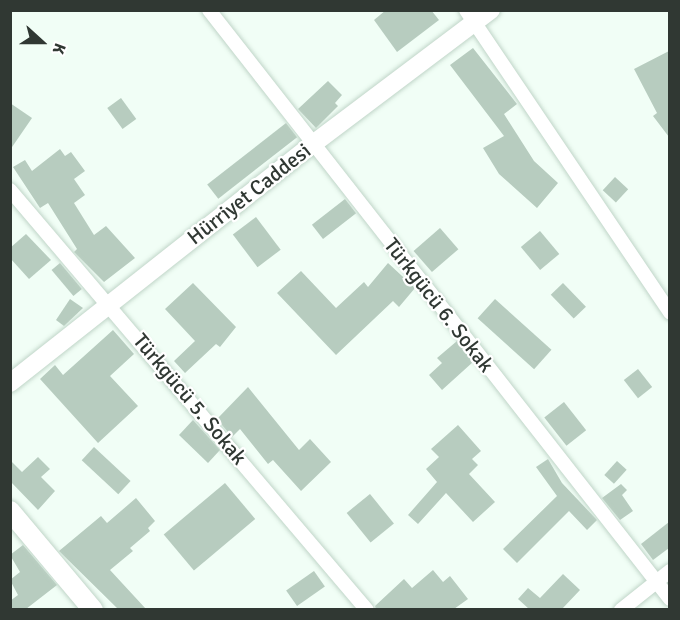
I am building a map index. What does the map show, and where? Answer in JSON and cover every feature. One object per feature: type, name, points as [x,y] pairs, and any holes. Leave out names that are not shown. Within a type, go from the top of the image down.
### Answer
[{"type":"main road","points":[[10,511],[93,609]]},
{"type":"street","name":"Türkgücü 6. Sokak","points":[[209,10],[669,599]]},
{"type":"street","name":"Hürriyet Caddesi","points":[[10,383],[471,17],[491,10]]},
{"type":"street","points":[[471,17],[669,313]]},
{"type":"street","name":"Türkgücü 5. Sokak","points":[[10,190],[110,303],[367,609]]},
{"type":"street","points":[[621,609],[669,571]]},
{"type":"building","points":[[386,10],[431,10],[439,20],[397,52],[374,20]]},
{"type":"building","points":[[473,48],[517,104],[504,114],[534,161],[558,183],[537,208],[499,174],[483,148],[504,136],[450,65]]},
{"type":"building","points":[[669,51],[669,137],[653,116],[657,113],[634,69]]},
{"type":"building","points":[[328,81],[342,95],[335,103],[338,106],[316,128],[298,109]]},
{"type":"building","points":[[121,98],[136,119],[123,129],[107,108]]},
{"type":"building","points":[[10,103],[32,118],[10,150]]},
{"type":"building","points":[[286,123],[297,137],[218,199],[207,185]]},
{"type":"building","points":[[60,149],[65,156],[71,152],[85,171],[74,179],[85,195],[74,203],[94,235],[106,226],[135,258],[104,282],[74,252],[77,249],[48,203],[40,208],[13,167],[25,160],[32,171]]},
{"type":"building","points":[[615,177],[628,189],[616,202],[603,190]]},
{"type":"building","points":[[345,199],[356,213],[323,239],[312,225]]},
{"type":"building","points":[[256,217],[281,250],[258,267],[233,234]]},
{"type":"building","points":[[440,228],[458,249],[432,272],[414,251]]},
{"type":"building","points":[[540,231],[559,254],[540,270],[521,247]]},
{"type":"building","points":[[26,234],[51,260],[29,279],[10,258],[10,248]]},
{"type":"building","points":[[60,263],[82,289],[73,296],[52,270]]},
{"type":"building","points":[[388,263],[415,288],[399,307],[393,301],[336,355],[277,293],[301,271],[336,308],[364,282],[368,287]]},
{"type":"building","points":[[193,283],[236,327],[220,347],[216,344],[185,373],[174,361],[195,341],[165,309]]},
{"type":"building","points":[[563,283],[586,307],[574,319],[551,295]]},
{"type":"building","points":[[70,299],[83,308],[64,326],[56,320]]},
{"type":"building","points":[[495,299],[551,350],[534,369],[478,318]]},
{"type":"building","points":[[113,330],[134,354],[110,376],[138,406],[98,443],[40,379],[55,365],[63,375]]},
{"type":"building","points":[[457,341],[473,362],[442,390],[429,375],[442,363],[437,358]]},
{"type":"building","points":[[638,369],[652,387],[638,398],[624,380]]},
{"type":"building","points":[[248,387],[299,450],[310,439],[331,462],[301,491],[273,460],[268,464],[240,429],[232,437],[217,419]]},
{"type":"building","points":[[564,402],[586,430],[566,446],[544,417]]},
{"type":"building","points":[[193,420],[220,450],[208,463],[179,435]]},
{"type":"building","points":[[458,425],[481,451],[472,459],[478,465],[469,474],[495,502],[473,522],[446,493],[418,524],[408,515],[437,482],[426,469],[439,457],[431,449]]},
{"type":"building","points":[[94,447],[131,481],[118,494],[82,460]]},
{"type":"building","points":[[38,457],[50,469],[41,477],[55,491],[38,510],[10,481],[10,460],[22,472]]},
{"type":"building","points":[[548,459],[562,483],[597,520],[587,530],[569,511],[517,563],[503,549],[557,496],[536,467]]},
{"type":"building","points":[[617,461],[627,470],[614,484],[604,475]]},
{"type":"building","points":[[225,483],[255,519],[194,570],[164,534]]},
{"type":"building","points":[[621,484],[627,490],[622,495],[633,511],[620,520],[602,498]]},
{"type":"building","points":[[370,494],[394,524],[371,542],[347,513]]},
{"type":"building","points":[[136,498],[155,521],[148,528],[150,531],[130,548],[133,551],[110,570],[146,609],[118,609],[59,551],[101,516],[107,523]]},
{"type":"building","points":[[669,522],[669,548],[653,560],[641,544]]},
{"type":"building","points":[[23,545],[57,585],[26,609],[10,609],[10,601],[18,595],[10,580],[20,572],[10,555]]},
{"type":"building","points":[[433,570],[443,582],[450,576],[468,599],[454,609],[376,609],[375,606],[404,579],[412,588]]},
{"type":"building","points":[[314,571],[325,587],[297,606],[286,591]]},
{"type":"building","points":[[563,574],[580,590],[562,609],[529,609],[518,599],[528,588],[540,598]]}]
